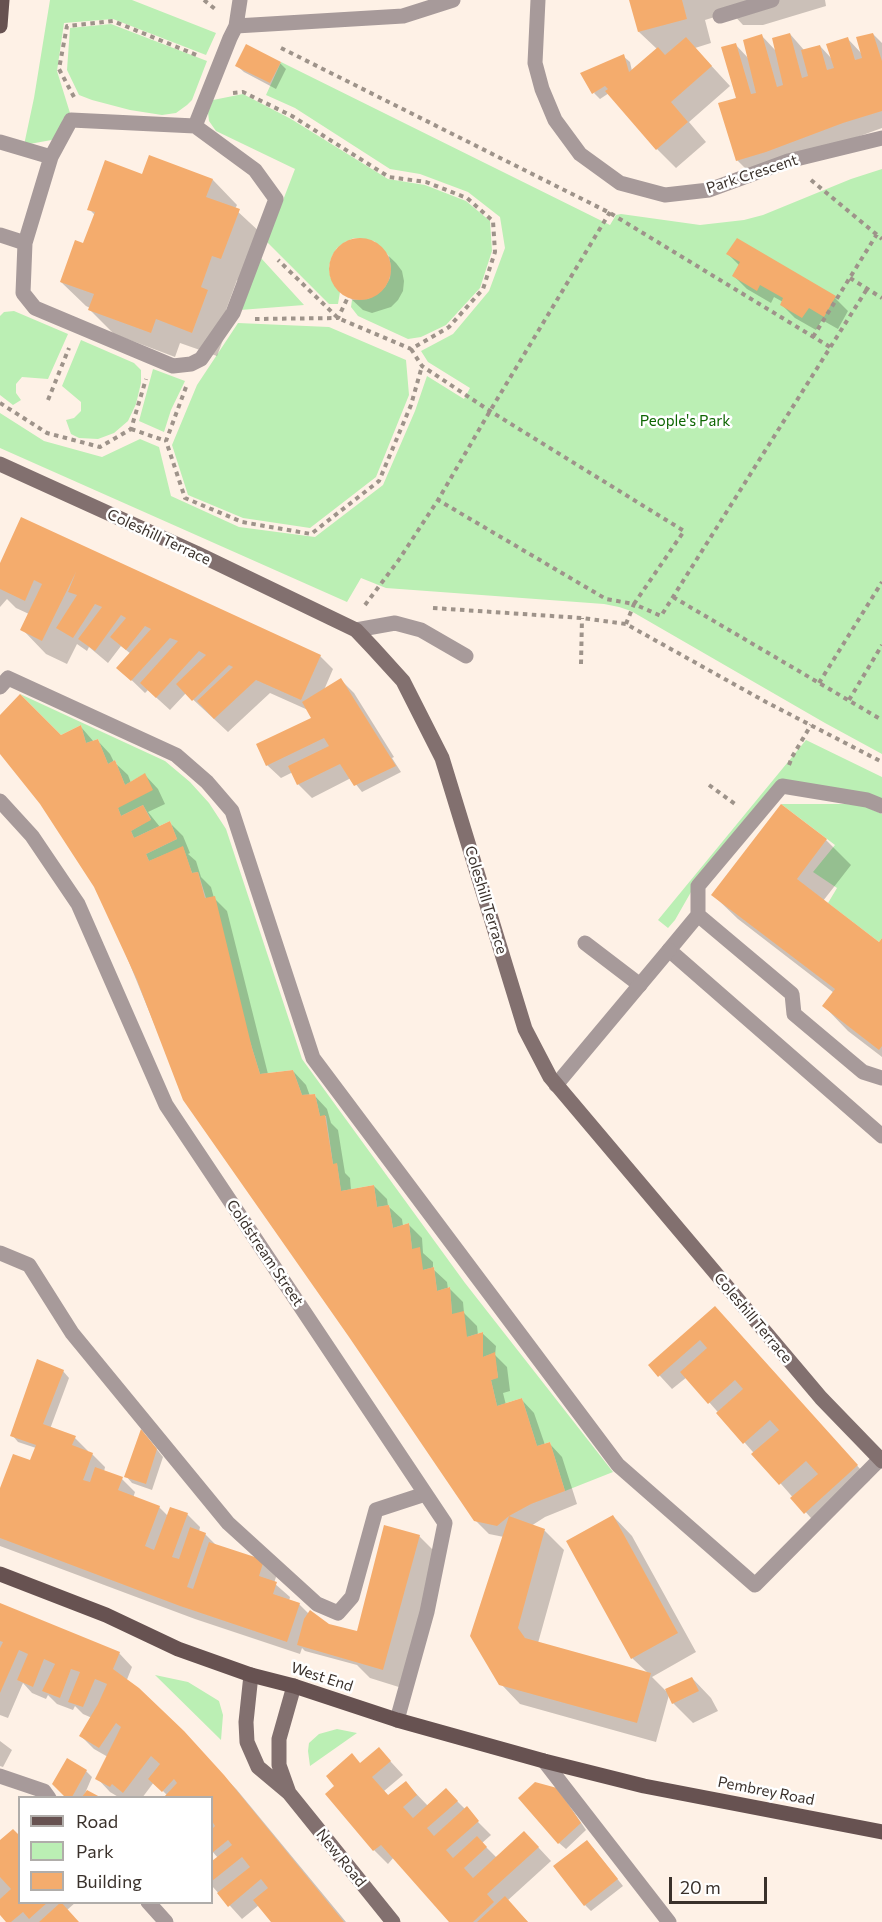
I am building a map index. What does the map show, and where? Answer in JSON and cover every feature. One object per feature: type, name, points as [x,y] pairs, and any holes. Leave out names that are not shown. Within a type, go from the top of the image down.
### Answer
[{"type":"main road","points":[[0,26],[2,0]]},
{"type":"main road","name":"Coleshill Terrace","points":[[0,464],[196,553],[352,628],[403,681],[442,758],[525,1029],[550,1077],[821,1398],[881,1460]]},
{"type":"main road","name":"West End","points":[[0,1574],[106,1615],[178,1648],[251,1675],[294,1686],[397,1720],[644,1786]]},
{"type":"main road","name":"New Road","points":[[251,1675],[246,1722],[247,1742],[258,1767],[289,1793],[393,1922]]},
{"type":"main road","name":"New Road","points":[[289,1793],[279,1765],[279,1739],[294,1686]]},
{"type":"main road","name":"Pembrey Road","points":[[644,1786],[882,1832]]},
{"type":"street","points":[[195,126],[233,32],[240,0]]},
{"type":"street","points":[[233,32],[403,16],[453,0]]},
{"type":"street","name":"Park Crescent","points":[[538,0],[535,63],[542,89],[555,120],[580,154],[620,183],[665,195],[709,190],[788,161],[882,138]]},
{"type":"street","points":[[720,16],[772,0]]},
{"type":"street","points":[[71,120],[195,126],[255,170],[276,199],[233,313],[210,349],[201,359],[191,364],[173,366],[35,308],[23,293],[25,243],[51,157],[71,120]]},
{"type":"street","points":[[0,142],[51,157]]},
{"type":"street","points":[[0,235],[25,243]]},
{"type":"street","points":[[352,628],[395,623],[421,630],[466,656]]},
{"type":"street","points":[[0,687],[8,678],[176,755],[207,782],[232,811],[313,1058],[618,1465],[755,1586],[881,1460]]},
{"type":"street","points":[[556,1085],[698,915],[698,886],[783,786],[867,800],[882,807]]},
{"type":"street","name":"Coldstream Street","points":[[0,801],[32,836],[78,904],[166,1105],[445,1523],[427,1612],[397,1720]]},
{"type":"street","points":[[698,915],[792,994],[794,1014],[863,1071],[882,1078]]},
{"type":"street","points":[[585,943],[640,985]]},
{"type":"street","points":[[669,950],[882,1136]]},
{"type":"street","points":[[0,1252],[29,1265],[72,1333],[228,1523],[317,1604],[338,1613],[352,1597],[376,1510],[425,1494]]},
{"type":"street","points":[[544,1761],[669,1922]]},
{"type":"street","points":[[0,1776],[44,1791],[49,1796]]},
{"type":"street","points":[[150,1904],[166,1922]]},
{"type":"path","points":[[86,121],[59,69],[67,26],[113,21],[208,59],[233,32],[204,0]]},
{"type":"path","points":[[279,47],[610,213],[830,347]]},
{"type":"path","points":[[207,97],[243,92],[292,116],[389,177],[426,182],[467,198],[493,221],[495,252],[483,289],[449,327],[411,349]]},
{"type":"path","points":[[788,161],[882,239]]},
{"type":"path","points":[[352,628],[438,500],[610,213],[620,183]]},
{"type":"path","points":[[813,338],[877,234]]},
{"type":"path","points":[[260,242],[338,318],[411,349],[422,366],[490,411],[684,531],[634,603],[626,624]]},
{"type":"path","points":[[850,278],[882,298]]},
{"type":"path","points":[[438,500],[606,599],[634,603],[661,616],[867,289]]},
{"type":"path","points":[[338,318],[348,297]]},
{"type":"path","points":[[247,320],[338,318]]},
{"type":"path","points":[[48,400],[70,346]]},
{"type":"path","points":[[189,383],[166,441],[185,498],[242,522],[311,534],[379,481],[411,405],[422,366]]},
{"type":"path","points":[[0,403],[47,433],[100,447],[131,429],[146,377]]},
{"type":"path","points":[[131,429],[166,441]]},
{"type":"path","points":[[819,683],[882,582]]},
{"type":"path","points":[[673,597],[882,720]]},
{"type":"path","points":[[429,608],[582,618],[626,624],[882,762]]},
{"type":"path","points":[[581,664],[582,618]]},
{"type":"path","points":[[849,700],[882,645]]},
{"type":"path","points":[[783,786],[792,757],[811,725]]},
{"type":"path","points":[[709,785],[755,819]]},
{"type":"green space","points":[[50,0],[132,0],[216,33],[206,55],[113,19],[64,23],[57,71],[70,113],[63,119],[57,139],[24,145]]},
{"type":"green space","points":[[111,24],[207,61],[192,100],[187,105],[176,113],[162,115],[130,110],[79,95],[67,70],[70,28]]},
{"type":"green space","name":"People's Park","points":[[281,62],[610,225],[616,215],[621,214],[700,225],[744,220],[763,215],[851,179],[882,169],[882,754],[631,611],[604,604],[386,588],[361,578],[347,602],[0,448],[0,413],[44,441],[102,457],[140,439],[159,447],[171,496],[239,527],[315,537],[383,485],[415,411],[427,376],[464,399],[470,388],[428,362],[421,351],[453,334],[489,291],[505,248],[500,217],[468,192],[420,174],[390,169],[295,108],[266,95]]},
{"type":"green space","points":[[243,94],[291,119],[388,179],[425,185],[466,201],[490,221],[492,251],[480,288],[446,325],[421,337],[408,339],[358,316],[351,307],[352,300],[368,299],[377,294],[390,278],[389,256],[374,241],[354,238],[337,248],[332,256],[329,266],[330,276],[340,292],[338,304],[329,304],[267,242],[295,169],[216,131],[209,121],[208,112],[213,100]]},
{"type":"green space","points":[[261,258],[304,305],[240,310]]},
{"type":"green space","points":[[14,311],[68,334],[48,379],[22,377],[16,384],[16,393],[21,400],[13,405],[0,395],[0,316],[4,312]]},
{"type":"green space","points":[[238,323],[329,327],[406,360],[409,395],[376,477],[310,528],[243,518],[188,495],[172,445],[197,385]]},
{"type":"green space","points":[[81,340],[134,363],[141,370],[141,383],[136,404],[128,421],[114,433],[98,439],[79,438],[71,434],[66,420],[74,418],[81,411],[81,402],[62,386]]},
{"type":"green space","points":[[153,369],[185,381],[171,410],[164,432],[139,421]]},
{"type":"green space","points":[[20,694],[165,761],[190,782],[209,803],[226,829],[302,1059],[465,1283],[613,1472],[565,1491],[550,1442],[537,1446],[522,1398],[497,1406],[491,1380],[498,1377],[494,1353],[483,1357],[483,1332],[467,1337],[452,1314],[450,1287],[437,1291],[434,1267],[423,1270],[412,1249],[409,1223],[393,1228],[389,1205],[377,1207],[374,1185],[341,1191],[337,1164],[333,1164],[326,1116],[320,1116],[315,1094],[302,1095],[293,1070],[260,1074],[198,872],[192,873],[183,847],[149,861],[146,854],[177,839],[170,821],[134,838],[131,831],[151,819],[143,805],[121,816],[118,808],[144,774],[125,785],[115,760],[108,764],[98,739],[86,743],[81,725],[61,735]]},
{"type":"green space","points":[[806,740],[882,777],[882,803],[782,781],[691,892],[668,928],[658,920]]},
{"type":"green space","points":[[781,804],[862,805],[882,814],[882,938],[879,942],[828,903],[837,888],[813,872],[835,845]]},
{"type":"green space","points":[[155,1675],[188,1682],[219,1701],[223,1715],[221,1740]]},
{"type":"green space","points":[[337,1729],[357,1733],[310,1766],[309,1743],[319,1734]]},
{"type":"building","points":[[629,0],[682,0],[687,19],[638,32]]},
{"type":"building","points":[[790,33],[802,78],[808,76],[801,50],[820,45],[827,70],[834,68],[826,44],[848,37],[855,60],[862,58],[856,37],[873,33],[882,61],[882,111],[736,161],[718,103],[736,98],[721,47],[736,43],[751,94],[756,93],[743,40],[762,34],[777,87],[783,85],[772,38]]},
{"type":"building","points":[[686,37],[712,66],[671,102],[688,122],[656,150],[605,91],[608,89],[605,86],[592,94],[580,73],[624,54],[629,72],[658,47],[665,55]]},
{"type":"building","points":[[246,44],[281,62],[270,83],[235,66]]},
{"type":"building","points":[[149,155],[213,179],[206,197],[240,209],[221,259],[212,256],[201,287],[208,290],[192,333],[156,319],[151,333],[88,310],[94,294],[60,282],[75,240],[83,243],[95,212],[87,210],[105,160],[142,174]]},
{"type":"building","points":[[360,238],[377,243],[382,247],[386,252],[391,269],[386,286],[382,291],[377,295],[360,300],[343,295],[338,291],[334,286],[329,269],[334,252],[338,247],[343,243]]},
{"type":"building","points":[[737,238],[836,296],[824,317],[809,308],[802,318],[780,305],[783,298],[760,285],[757,291],[732,276],[740,262],[726,254]]},
{"type":"building","points":[[21,517],[321,655],[301,700],[256,680],[214,719],[197,701],[233,667],[229,665],[192,701],[176,684],[206,655],[199,651],[156,698],[140,683],[178,641],[170,638],[131,681],[116,668],[151,629],[145,626],[126,650],[110,637],[126,618],[121,615],[95,651],[78,639],[102,607],[95,604],[73,638],[56,628],[77,595],[68,592],[76,572],[42,641],[20,630],[42,584],[34,580],[25,601],[0,589],[0,563]]},
{"type":"building","points":[[341,678],[396,766],[354,786],[340,764],[297,785],[288,766],[329,746],[324,738],[266,766],[256,744],[311,718],[302,702]]},
{"type":"building","points":[[20,694],[61,735],[81,725],[86,743],[98,739],[108,764],[115,760],[125,785],[145,773],[153,790],[118,808],[121,816],[143,805],[151,820],[131,831],[134,838],[170,821],[177,839],[146,854],[149,861],[183,846],[192,873],[198,872],[205,898],[215,896],[260,1074],[293,1070],[302,1095],[315,1094],[320,1116],[325,1115],[333,1164],[337,1163],[341,1191],[374,1185],[377,1207],[389,1205],[393,1228],[409,1223],[412,1249],[420,1247],[423,1270],[434,1267],[437,1291],[450,1287],[452,1314],[464,1311],[467,1337],[483,1332],[483,1357],[495,1352],[498,1378],[491,1380],[497,1406],[522,1398],[537,1446],[550,1442],[565,1491],[531,1504],[509,1516],[497,1526],[474,1521],[183,1100],[137,980],[94,887],[40,804],[0,754],[0,715]]},
{"type":"building","points":[[781,804],[827,839],[797,879],[879,942],[882,938],[882,1046],[879,1050],[822,1006],[835,989],[711,895]]},
{"type":"building","points":[[715,1306],[858,1465],[804,1514],[790,1498],[818,1474],[806,1461],[779,1485],[751,1454],[779,1430],[770,1420],[743,1444],[716,1413],[743,1389],[735,1380],[708,1404],[680,1372],[707,1348],[700,1340],[658,1377],[648,1365]]},
{"type":"building","points":[[37,1359],[64,1370],[43,1424],[76,1436],[72,1445],[93,1453],[83,1480],[90,1482],[95,1467],[123,1477],[118,1490],[160,1506],[145,1546],[154,1550],[170,1507],[188,1513],[172,1557],[179,1559],[190,1527],[206,1533],[187,1587],[193,1589],[209,1542],[264,1560],[259,1576],[277,1582],[273,1594],[300,1603],[287,1642],[180,1606],[0,1538],[0,1488],[13,1454],[30,1460],[36,1445],[10,1436]]},
{"type":"building","points":[[141,1429],[157,1449],[146,1484],[124,1477]]},
{"type":"building","points":[[613,1515],[678,1633],[631,1659],[566,1541]]},
{"type":"building","points":[[509,1516],[545,1529],[518,1628],[525,1638],[651,1673],[637,1723],[499,1685],[470,1636]]},
{"type":"building","points":[[384,1525],[420,1535],[383,1670],[297,1645],[304,1619],[310,1610],[329,1624],[357,1631]]},
{"type":"building","points":[[0,1603],[120,1652],[113,1669],[139,1688],[184,1731],[224,1775],[344,1922],[271,1922],[253,1900],[268,1888],[261,1879],[228,1907],[217,1893],[250,1867],[242,1857],[213,1880],[213,1860],[232,1845],[228,1840],[213,1852],[213,1828],[215,1826],[213,1796],[165,1796],[177,1783],[174,1779],[162,1792],[148,1779],[160,1764],[151,1756],[123,1793],[112,1784],[110,1787],[95,1779],[121,1727],[116,1723],[99,1748],[79,1736],[107,1684],[95,1679],[83,1707],[68,1702],[80,1672],[71,1669],[60,1698],[42,1691],[55,1664],[44,1659],[33,1687],[17,1680],[28,1654],[19,1650],[0,1693],[0,1648],[3,1642],[0,1641]]},
{"type":"building","points":[[692,1677],[699,1691],[672,1704],[665,1689]]},
{"type":"building","points":[[379,1747],[391,1761],[372,1777],[388,1795],[406,1781],[417,1795],[403,1807],[413,1818],[446,1788],[458,1801],[427,1828],[434,1836],[467,1806],[479,1821],[446,1850],[453,1858],[477,1836],[487,1847],[464,1868],[473,1878],[524,1831],[539,1847],[487,1894],[494,1902],[473,1922],[449,1922],[381,1845],[373,1851],[325,1794],[334,1786],[326,1776],[352,1753],[360,1763]]},
{"type":"building","points":[[67,1758],[87,1770],[73,1796],[64,1796],[52,1784]]},
{"type":"building","points":[[535,1782],[557,1788],[581,1823],[558,1844],[518,1798]]},
{"type":"building","points":[[87,1790],[98,1796],[83,1796]]},
{"type":"building","points":[[13,1829],[18,1834],[18,1904],[46,1904],[29,1919],[23,1912],[11,1922],[6,1922],[0,1915],[0,1899],[11,1889],[0,1877],[0,1840]]},
{"type":"building","points":[[587,1840],[618,1879],[584,1906],[553,1866]]},
{"type":"building","points":[[505,1896],[528,1922],[477,1922]]},
{"type":"building","points":[[59,1904],[63,1904],[79,1922],[39,1922]]}]
